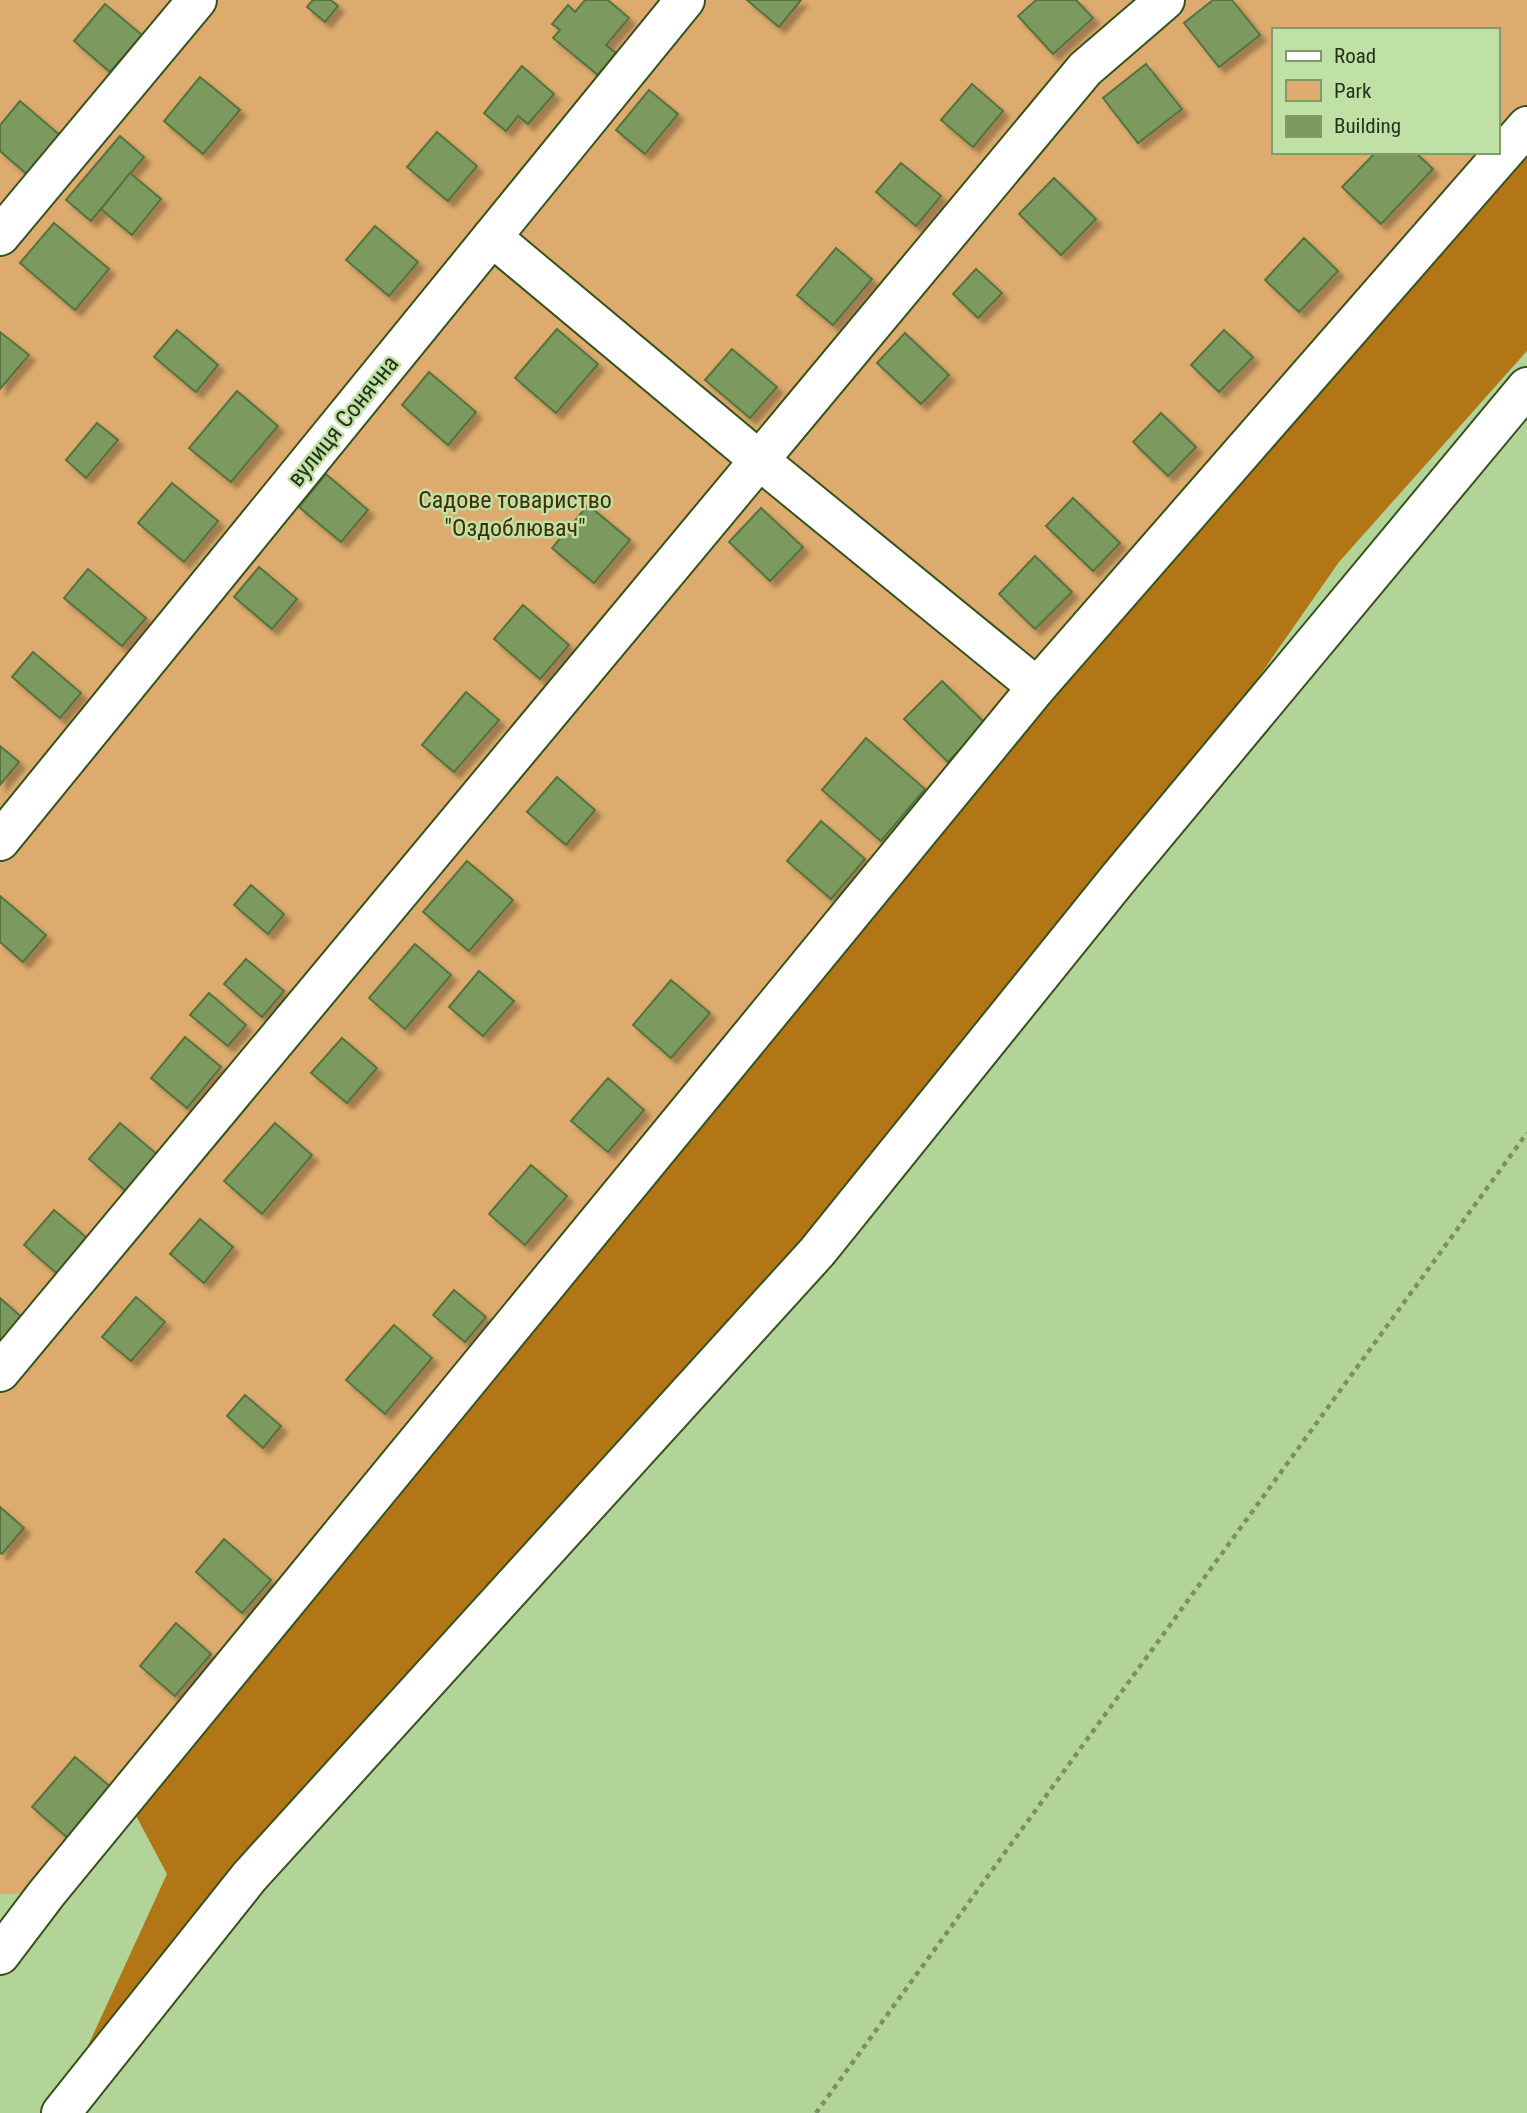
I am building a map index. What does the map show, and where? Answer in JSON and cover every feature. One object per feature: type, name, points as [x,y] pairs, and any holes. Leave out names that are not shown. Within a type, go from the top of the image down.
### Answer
[{"type":"street","points":[[0,236],[197,0]]},
{"type":"street","name":"вулиця Сонячна","points":[[0,841],[685,0]]},
{"type":"street","points":[[0,1372],[1085,69],[1165,0]]},
{"type":"street","points":[[0,1955],[47,1893],[1037,687],[1527,126]]},
{"type":"street","points":[[492,237],[1037,687]]},
{"type":"street","points":[[61,2113],[249,1877],[817,1252],[1117,880],[1527,387]]},
{"type":"path","points":[[816,2113],[1527,1133]]},
{"type":"green space","name":"Садове товариство \"Оздоблювач\"","points":[[0,0],[1527,0],[1527,126],[47,1893],[0,1894]]},
{"type":"shaded area","points":[[1527,126],[1527,351],[1339,562],[1117,880],[57,2113],[167,1874],[126,1797]]},
{"type":"building","points":[[313,0],[331,0],[338,6],[325,22],[307,7]]},
{"type":"building","points":[[585,0],[608,0],[629,18],[606,45],[616,53],[598,75],[553,38],[560,30],[552,24],[568,5],[575,12]]},
{"type":"building","points":[[747,0],[801,0],[779,27]]},
{"type":"building","points":[[1036,0],[1076,0],[1093,18],[1053,54],[1018,16]]},
{"type":"building","points":[[1213,0],[1232,0],[1260,35],[1219,67],[1184,23]]},
{"type":"building","points":[[105,4],[142,35],[110,72],[74,41]]},
{"type":"building","points":[[1146,64],[1182,109],[1138,143],[1103,98]]},
{"type":"building","points":[[522,66],[554,94],[528,124],[518,116],[506,131],[484,113]]},
{"type":"building","points":[[200,77],[240,110],[203,154],[164,121]]},
{"type":"building","points":[[972,84],[1003,111],[973,147],[941,120]]},
{"type":"building","points":[[649,90],[678,114],[645,154],[616,130]]},
{"type":"building","points":[[20,101],[61,136],[28,175],[0,151],[0,125]]},
{"type":"building","points":[[437,132],[477,166],[448,201],[407,167]]},
{"type":"building","points":[[120,136],[144,157],[91,221],[66,200]]},
{"type":"building","points":[[1374,154],[1417,154],[1433,169],[1381,224],[1342,187]]},
{"type":"building","points":[[901,163],[941,196],[916,226],[876,192]]},
{"type":"building","points":[[130,173],[161,199],[132,235],[101,209]]},
{"type":"building","points":[[1054,178],[1096,219],[1061,255],[1019,214]]},
{"type":"building","points":[[54,223],[109,269],[75,310],[20,263]]},
{"type":"building","points":[[375,226],[418,262],[389,296],[346,260]]},
{"type":"building","points":[[1304,238],[1338,271],[1299,312],[1265,280]]},
{"type":"building","points":[[836,248],[872,279],[833,325],[797,295]]},
{"type":"building","points":[[976,269],[1002,293],[978,318],[953,294]]},
{"type":"building","points":[[557,329],[598,364],[556,413],[515,378]]},
{"type":"building","points":[[177,330],[218,365],[196,392],[154,357]]},
{"type":"building","points":[[1224,330],[1253,357],[1219,392],[1191,365]]},
{"type":"building","points":[[0,332],[29,355],[0,389]]},
{"type":"building","points":[[905,333],[949,375],[921,404],[877,363]]},
{"type":"building","points":[[732,349],[777,387],[750,418],[705,380]]},
{"type":"building","points":[[429,372],[476,412],[448,445],[402,405]]},
{"type":"building","points":[[237,391],[278,426],[231,482],[189,448]]},
{"type":"building","points":[[1161,413],[1196,447],[1168,476],[1133,442]]},
{"type":"building","points":[[97,423],[118,440],[86,478],[66,460]]},
{"type":"building","points":[[326,474],[368,510],[341,542],[299,507]]},
{"type":"building","points":[[172,483],[218,521],[184,562],[138,523]]},
{"type":"building","points":[[1073,498],[1120,543],[1093,571],[1046,526]]},
{"type":"building","points":[[588,505],[630,540],[594,583],[552,548]]},
{"type":"building","points":[[761,508],[803,547],[770,581],[729,542]]},
{"type":"building","points":[[1035,556],[1072,592],[1035,629],[999,594]]},
{"type":"building","points":[[259,567],[297,599],[272,629],[234,597]]},
{"type":"building","points":[[88,569],[146,618],[122,646],[64,598]]},
{"type":"building","points":[[523,605],[569,645],[540,679],[494,639]]},
{"type":"building","points":[[33,652],[81,693],[60,718],[12,677]]},
{"type":"building","points":[[942,681],[985,723],[948,762],[904,719]]},
{"type":"building","points":[[466,692],[499,720],[454,772],[422,745]]},
{"type":"building","points":[[866,738],[925,789],[881,841],[822,790]]},
{"type":"building","points":[[0,746],[19,762],[0,785]]},
{"type":"building","points":[[557,777],[595,810],[566,845],[527,812]]},
{"type":"building","points":[[821,821],[865,859],[831,899],[787,861]]},
{"type":"building","points":[[467,861],[513,900],[469,951],[423,912]]},
{"type":"building","points":[[251,885],[284,914],[268,934],[234,905]]},
{"type":"building","points":[[0,896],[46,935],[23,962],[0,942]]},
{"type":"building","points":[[415,944],[451,975],[405,1029],[369,998]]},
{"type":"building","points":[[246,959],[284,991],[262,1017],[224,984]]},
{"type":"building","points":[[479,971],[514,1001],[483,1036],[449,1007]]},
{"type":"building","points":[[671,980],[710,1013],[671,1058],[633,1025]]},
{"type":"building","points":[[209,993],[246,1025],[228,1046],[190,1015]]},
{"type":"building","points":[[185,1037],[221,1067],[187,1108],[151,1078]]},
{"type":"building","points":[[342,1038],[377,1068],[347,1103],[311,1073]]},
{"type":"building","points":[[608,1078],[644,1110],[608,1152],[571,1121]]},
{"type":"building","points":[[120,1123],[159,1156],[128,1193],[89,1159]]},
{"type":"building","points":[[275,1123],[312,1155],[262,1214],[224,1181]]},
{"type":"building","points":[[531,1165],[567,1196],[525,1245],[489,1214]]},
{"type":"building","points":[[54,1210],[92,1242],[62,1278],[24,1245]]},
{"type":"building","points":[[200,1219],[233,1247],[204,1283],[170,1254]]},
{"type":"building","points":[[454,1290],[486,1317],[465,1342],[433,1315]]},
{"type":"building","points":[[136,1297],[165,1322],[131,1361],[102,1337]]},
{"type":"building","points":[[0,1298],[26,1321],[0,1352]]},
{"type":"building","points":[[394,1325],[432,1358],[385,1414],[346,1380]]},
{"type":"building","points":[[245,1395],[281,1426],[263,1448],[227,1416]]},
{"type":"building","points":[[0,1507],[24,1528],[2,1554],[0,1553]]},
{"type":"building","points":[[224,1539],[271,1580],[242,1613],[196,1572]]},
{"type":"building","points":[[176,1623],[211,1654],[175,1696],[140,1666]]},
{"type":"building","points":[[75,1757],[112,1788],[69,1839],[32,1807]]}]
